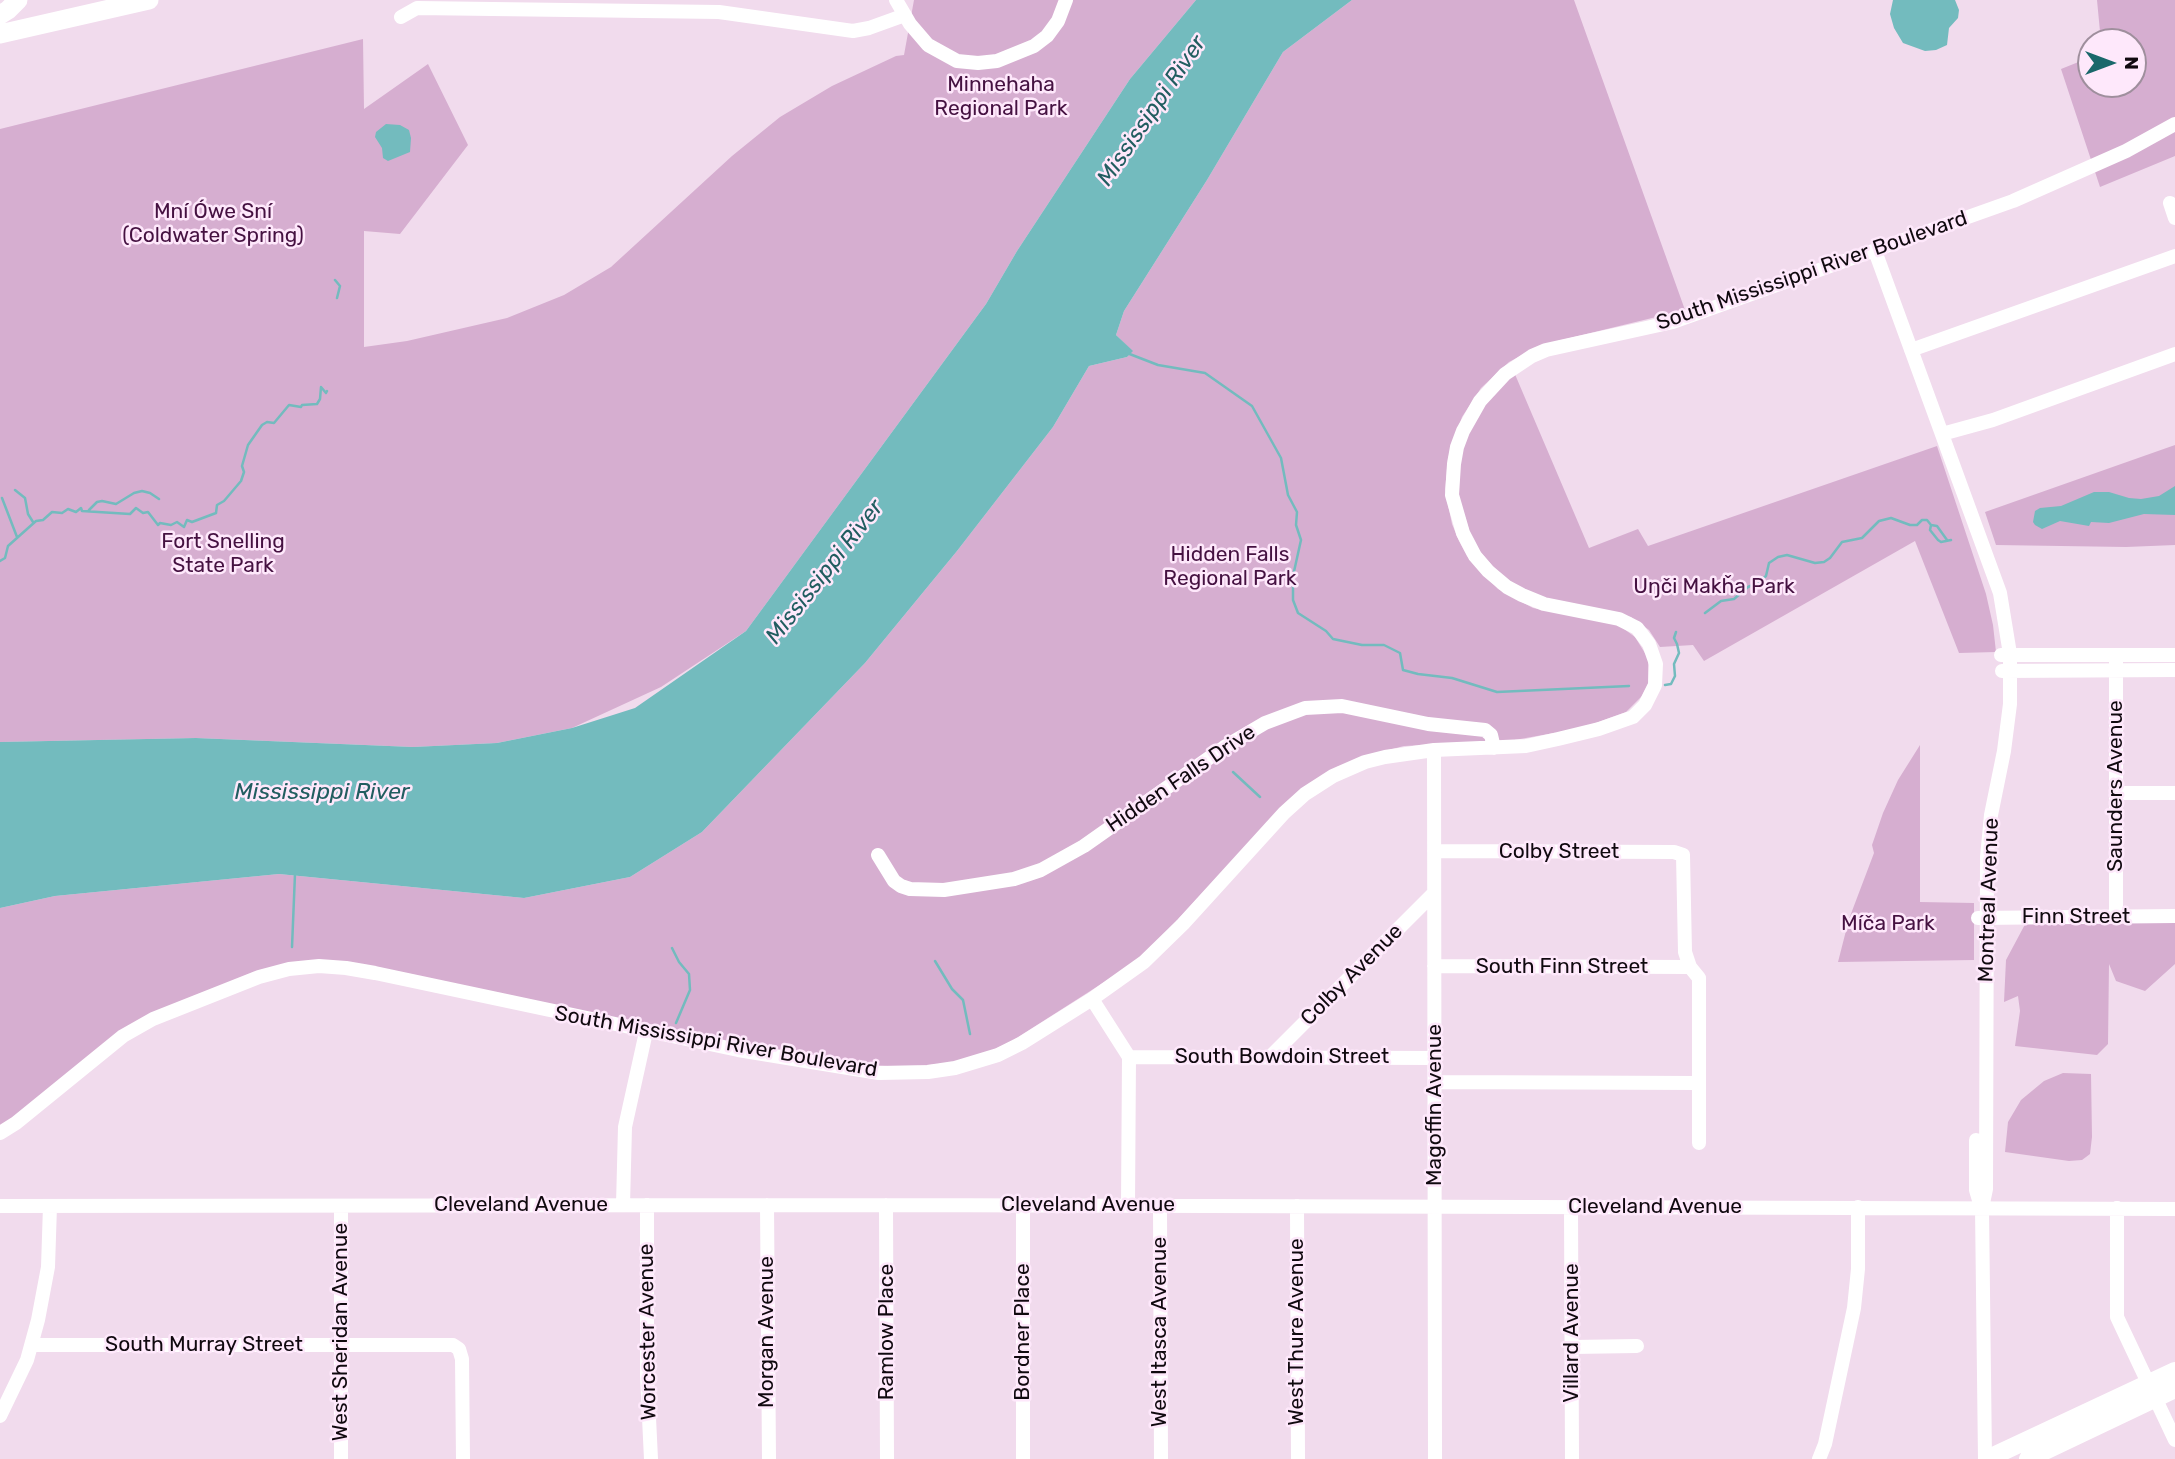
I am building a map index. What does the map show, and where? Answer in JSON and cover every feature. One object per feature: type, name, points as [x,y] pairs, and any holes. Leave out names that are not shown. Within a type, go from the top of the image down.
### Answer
[{"type":"highway","points":[[0,15],[18,0]]},
{"type":"highway","points":[[0,34],[149,0]]},
{"type":"main road","points":[[2028,1459],[2152,1391],[2175,1371]]},
{"type":"main road","points":[[1986,1459],[2152,1391],[2175,1389]]},
{"type":"street","points":[[897,0],[910,24],[928,45],[957,61],[978,63],[997,61],[1034,46],[1047,36],[1058,21],[1066,0]]},
{"type":"street","points":[[401,18],[417,8],[719,12],[853,31],[869,29],[905,15],[912,0]]},
{"type":"street","name":"South Mississippi River Boulevard","points":[[0,1133],[16,1124],[123,1036],[153,1019],[232,986],[289,969],[319,966],[346,968],[738,1050],[879,1073],[928,1073],[976,1063],[998,1055],[1022,1043],[1125,977],[1162,945],[1284,813],[1305,794],[1333,776],[1365,762],[1385,757],[1434,750],[1494,748],[1558,739],[1633,717],[1645,705],[1652,695],[1656,676],[1654,655],[1649,644],[1629,622],[1544,604],[1522,595],[1499,580],[1475,556],[1457,519],[1452,495],[1454,464],[1462,431],[1480,401],[1505,374],[1546,350],[1673,322],[2013,201],[2126,151],[2175,124]]},
{"type":"street","points":[[2170,203],[2175,218]]},
{"type":"street","name":"Montreal Avenue","points":[[1875,251],[2000,593],[2006,655],[2010,704],[1991,815],[1982,918],[1986,1189],[1982,1208],[1986,1459]]},
{"type":"street","points":[[1911,350],[2175,256]]},
{"type":"street","points":[[1942,434],[1993,420],[2175,354]]},
{"type":"street","points":[[2006,655],[2175,670]]},
{"type":"street","points":[[2006,671],[2116,663],[2175,655]]},
{"type":"street","name":"Saunders Avenue","points":[[2116,663],[2116,916]]},
{"type":"street","name":"Hidden Falls Drive","points":[[878,855],[894,881],[910,888],[944,890],[1014,879],[1041,870],[1084,846],[1226,746],[1265,723],[1305,708],[1342,706],[1428,724],[1485,730],[1491,735],[1494,748]]},
{"type":"street","name":"Magoffin Avenue","points":[[1434,750],[1435,1459]]},
{"type":"street","points":[[2116,793],[2175,793]]},
{"type":"street","name":"Colby Street","points":[[1434,851],[1674,852],[1683,855],[1685,953],[1690,967]]},
{"type":"street","name":"Colby Avenue","points":[[1270,1057],[1434,893]]},
{"type":"street","name":"Finn Street","points":[[1982,918],[2175,916]]},
{"type":"street","name":"South Finn Street","points":[[1434,966],[1690,967]]},
{"type":"street","points":[[1690,967],[1699,978],[1699,1143]]},
{"type":"street","points":[[1092,999],[1129,1057],[1128,1205]]},
{"type":"street","points":[[623,1205],[625,1127],[646,1032]]},
{"type":"street","name":"South Bowdoin Street","points":[[1129,1057],[1435,1058]]},
{"type":"street","points":[[1435,1082],[1699,1083]]},
{"type":"street","name":"Worcester Avenue","points":[[646,1205],[647,1376],[651,1459]]},
{"type":"street","name":"Morgan Avenue","points":[[767,1205],[769,1459]]},
{"type":"street","name":"Ramlow Place","points":[[886,1205],[887,1459]]},
{"type":"street","name":"Bordner Place","points":[[1023,1205],[1023,1459]]},
{"type":"street","name":"Cleveland Avenue","points":[[0,1206],[1128,1205],[2175,1209]]},
{"type":"street","points":[[0,1416],[32,1345],[48,1268],[50,1206]]},
{"type":"street","name":"West Sheridan Avenue","points":[[341,1206],[341,1459]]},
{"type":"street","name":"West Itasca Avenue","points":[[1160,1206],[1161,1459]]},
{"type":"street","name":"West Thure Avenue","points":[[1297,1206],[1298,1459]]},
{"type":"street","name":"Villard Avenue","points":[[1571,1207],[1572,1459]]},
{"type":"street","points":[[1819,1459],[1825,1444],[1852,1321],[1858,1269],[1858,1207]]},
{"type":"street","points":[[2117,1208],[2117,1317],[2175,1440]]},
{"type":"street","name":"South Murray Street","points":[[32,1345],[447,1345],[459,1349],[462,1359],[463,1459]]},
{"type":"street","points":[[1572,1347],[1637,1346]]},
{"type":"green space","points":[[914,0],[1196,0],[1130,79],[1017,251],[986,304],[746,631],[661,687],[572,728],[497,743],[413,747],[196,738],[0,742],[0,129],[363,39],[364,109],[428,64],[468,145],[400,234],[364,231],[364,347],[407,341],[507,318],[564,295],[611,267],[732,156],[780,117],[832,86],[896,56],[904,55]]},
{"type":"green space","name":"Hidden Falls Regional Park","points":[[1352,0],[1574,0],[1685,310],[1541,345],[1509,362],[1481,388],[1462,417],[1448,458],[1445,490],[1452,524],[1467,556],[1498,589],[1533,608],[1610,623],[1620,626],[1635,637],[1648,658],[1648,684],[1642,696],[1626,712],[1582,728],[1509,741],[1404,746],[1365,756],[1337,767],[1285,804],[1134,963],[1012,1041],[982,1055],[950,1063],[904,1067],[837,1063],[304,964],[120,1032],[0,1130],[0,908],[55,896],[279,874],[524,898],[630,877],[702,832],[865,663],[957,551],[1053,427],[1089,366],[1127,357],[1132,351],[1116,335],[1124,311],[1207,180],[1283,52]]},
{"type":"green space","points":[[2097,0],[2175,0],[2175,156],[2100,187],[2061,69],[2077,63],[2077,98],[2147,98],[2147,28],[2100,28]]},
{"type":"green space","name":"Uŋči Makȟa Park","points":[[1514,372],[1589,548],[1638,529],[1648,546],[1937,446],[1986,594],[1996,652],[1959,653],[1915,541],[1704,661],[1693,645],[1660,647],[1649,630],[1631,617],[1541,598],[1502,577],[1473,543],[1458,494],[1459,467],[1465,440],[1474,418]]},
{"type":"green space","points":[[2175,445],[2175,545],[1996,545],[1985,512]]},
{"type":"green space","name":"Míča Park","points":[[1920,745],[1920,902],[1974,903],[1974,960],[1838,962],[1849,919],[1874,853],[1872,845],[1883,813],[1898,780]]},
{"type":"green space","points":[[2175,913],[2175,964],[2145,991],[2116,981],[2109,964],[2108,1044],[2097,1055],[2015,1046],[2020,1011],[2018,996],[2004,1002],[2006,960],[2030,915]]},
{"type":"green space","points":[[2063,1073],[2091,1074],[2090,1154],[2082,1160],[2069,1161],[2005,1152],[2008,1122],[2021,1100],[2044,1081]]},
{"type":"water","name":"Mississippi River","points":[[1196,0],[1352,0],[1283,52],[1207,180],[1124,311],[1116,335],[1133,351],[1127,357],[1089,366],[1053,427],[957,551],[865,663],[702,832],[630,877],[524,898],[279,874],[55,896],[0,908],[0,742],[196,738],[413,747],[497,743],[572,728],[635,708],[746,631],[986,304],[1017,251],[1130,79]]},
{"type":"water","points":[[1893,0],[1955,0],[1959,10],[1958,18],[1949,28],[1947,45],[1925,51],[1903,43],[1890,14]]},
{"type":"water","points":[[386,124],[400,125],[409,130],[411,138],[410,152],[388,161],[383,158],[382,148],[375,137],[376,132]]},
{"type":"water","points":[[2175,486],[2175,515],[2144,514],[2109,523],[2091,522],[2089,526],[2060,521],[2042,529],[2033,522],[2035,511],[2040,508],[2061,506],[2094,492],[2109,492],[2141,499],[2159,496]]},
{"type":"waterway","points":[[335,280],[340,286],[337,298]]},
{"type":"waterway","points":[[1127,353],[1158,365],[1205,373],[1252,406],[1281,458],[1288,495],[1297,512],[1296,525],[1301,540],[1293,576],[1293,600],[1298,613],[1326,631],[1333,639],[1362,645],[1384,645],[1400,653],[1403,670],[1452,678],[1497,692],[1629,686]]},
{"type":"waterway","points":[[0,561],[5,558],[8,546],[36,521],[43,520],[52,512],[62,513],[68,509],[76,512],[81,508],[82,511],[130,514],[136,508],[143,513],[148,512],[158,525],[177,522],[184,527],[187,520],[192,522],[216,513],[217,505],[224,501],[241,481],[248,445],[262,425],[267,422],[274,423],[289,405],[301,407],[317,404],[321,387],[326,393],[327,391]]},
{"type":"waterway","points":[[15,490],[25,498],[28,514],[33,522]]},
{"type":"waterway","points":[[89,510],[97,502],[116,504],[142,491],[159,499]]},
{"type":"waterway","points":[[2,498],[17,537]]},
{"type":"waterway","points":[[1705,613],[1721,601],[1734,599],[1759,582],[1766,576],[1769,563],[1778,557],[1787,555],[1815,563],[1824,562],[1842,542],[1862,538],[1879,521],[1891,518],[1917,525],[1922,520],[1927,520],[1931,525],[1930,530],[1938,540],[1951,540]]},
{"type":"waterway","points":[[1931,525],[1937,526],[1947,540]]},
{"type":"waterway","points":[[1665,685],[1671,684],[1675,676],[1674,664],[1679,653],[1674,638],[1676,632]]},
{"type":"waterway","points":[[1233,772],[1260,797]]},
{"type":"waterway","points":[[292,947],[295,874]]},
{"type":"waterway","points":[[672,948],[689,974],[690,990],[676,1023]]},
{"type":"waterway","points":[[935,961],[952,989],[963,1000],[970,1034]]},
{"type":"park label","name":"Minnehaha Regional Park","points":[[1001,97]]},
{"type":"park label","name":"Mní Ówe Sní (Coldwater Spring)","points":[[213,224]]},
{"type":"park label","name":"Fort Snelling State Park","points":[[223,554]]}]
